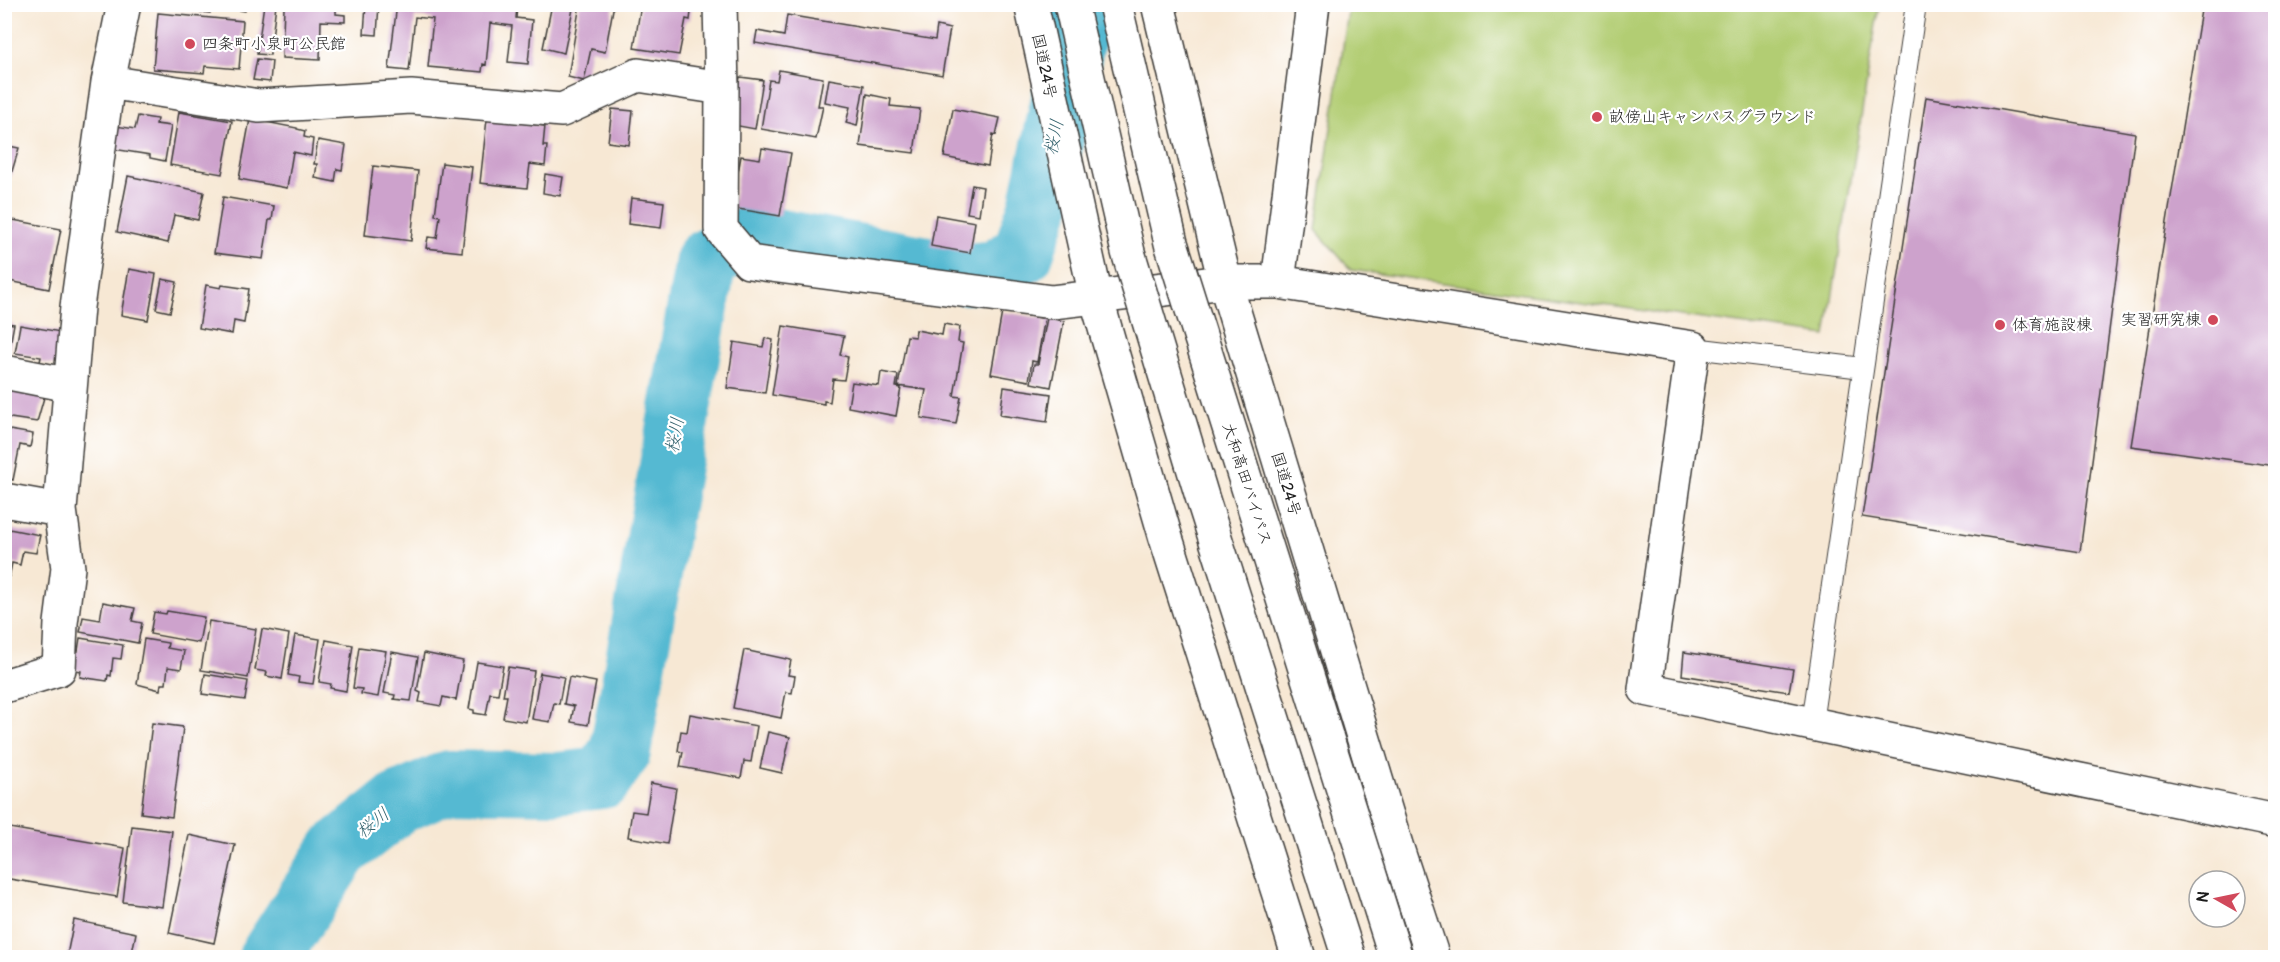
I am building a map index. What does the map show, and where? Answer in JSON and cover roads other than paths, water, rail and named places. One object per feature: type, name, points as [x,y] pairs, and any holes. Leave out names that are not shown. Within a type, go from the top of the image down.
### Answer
[{"type":"main road","points":[[4,686],[59,669],[61,623],[68,568],[60,510],[70,384],[108,82],[124,4]]},
{"type":"main road","points":[[720,4],[721,229],[749,262],[1052,302],[1225,282],[1278,282],[1693,348],[1645,689],[2276,821]]},
{"type":"main road","name":"国道24号","points":[[1031,4],[1096,297],[1165,535],[1299,957]]},
{"type":"main road","points":[[1071,4],[1128,252],[1203,500],[1349,957]]},
{"type":"main road","name":"大和高田バイパス","points":[[1115,4],[1171,243],[1396,957]]},
{"type":"main road","name":"国道24号","points":[[1158,4],[1225,282],[1395,845],[1433,957]]},
{"type":"main road","points":[[1278,282],[1314,4]]},
{"type":"main road","points":[[108,82],[259,106],[411,97],[562,110],[638,75],[722,88]]},
{"type":"main road","points":[[4,372],[70,384]]},
{"type":"main road","points":[[4,500],[60,510]]},
{"type":"lane","points":[[1812,723],[1916,4]]},
{"type":"lane","points":[[1693,348],[1863,368]]},
{"type":"waterway","name":"桜川","points":[[269,958],[339,850],[397,804],[449,781],[558,783],[602,778],[620,752],[706,260],[753,235],[965,274],[996,271],[1023,253],[1039,207],[1082,4]]},
{"type":"place","name":"四条町小泉町公民館","points":[[190,44]]},
{"type":"place","name":"畝傍山キャンパスグラウンド","points":[[1597,117]]},
{"type":"place","name":"実習研究棟","points":[[2213,320]]},
{"type":"place","name":"体育施設棟","points":[[2000,325]]}]
